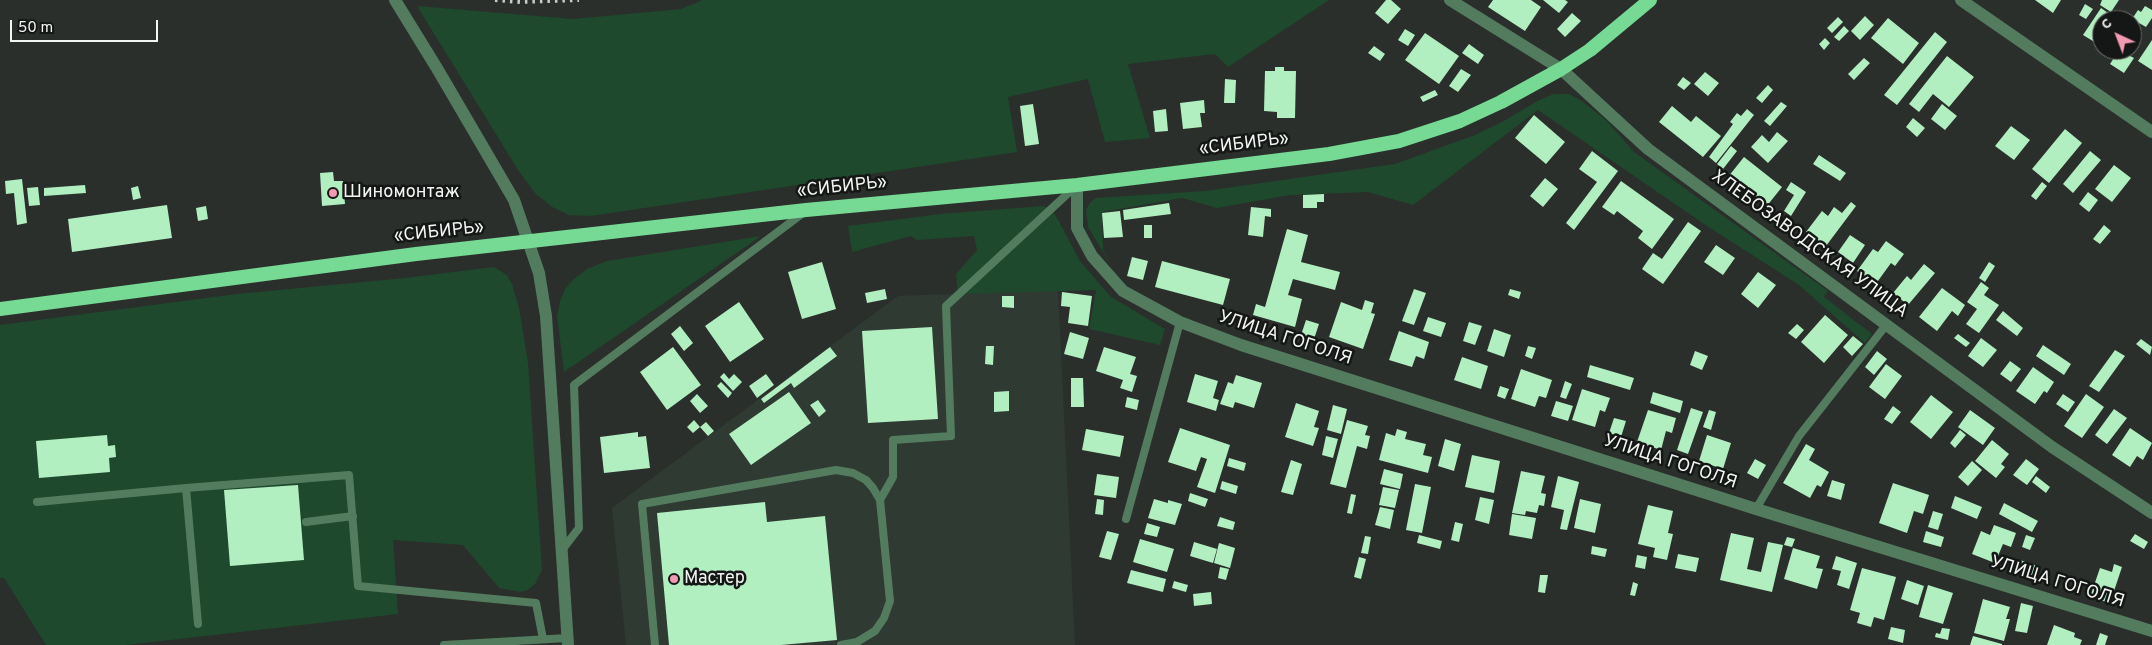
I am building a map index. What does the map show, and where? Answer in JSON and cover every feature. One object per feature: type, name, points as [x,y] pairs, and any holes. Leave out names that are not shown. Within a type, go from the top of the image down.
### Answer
[{"type":"highway","name":"«СИБИРЬ»","points":[[0,309],[529,241],[806,210],[1077,185],[1329,154],[1399,141],[1460,121],[1500,102],[1562,68],[1610,35],[1650,0]]},
{"type":"street","points":[[395,0],[514,200],[539,273],[546,316],[568,641]]},
{"type":"street","name":"ХЛЕБОЗАВОДСКАЯ УЛИЦА","points":[[1450,0],[1562,68],[1648,149],[2052,447],[2152,513]]},
{"type":"street","points":[[1960,0],[2152,132]]},
{"type":"street","name":"УЛИЦА ГОГОЛЯ","points":[[1077,185],[1077,228],[1092,256],[1123,291],[1180,322],[1250,348],[1756,509],[2152,631]]},
{"type":"lane","points":[[880,500],[893,477],[894,440],[951,436],[946,306],[1077,185]]},
{"type":"lane","points":[[562,550],[579,528],[574,384],[806,210]]},
{"type":"lane","points":[[1126,519],[1180,322]]},
{"type":"lane","points":[[1756,509],[1799,436],[1887,324]]},
{"type":"lane","points":[[655,645],[642,504],[836,470],[852,473],[866,480],[880,500],[890,601],[884,618],[875,631],[857,642],[841,645]]},
{"type":"lane","points":[[37,502],[349,475],[358,586],[536,603],[543,639]]},
{"type":"lane","points":[[186,488],[198,624]]},
{"type":"lane","points":[[306,522],[353,516]]},
{"type":"lane","points":[[444,645],[543,639],[568,641]]},
{"type":"shaded area","points":[[1058,290],[1075,645],[626,645],[612,508],[898,296]]},
{"type":"green space","points":[[703,0],[1329,0],[1228,67],[1215,54],[1128,64],[1150,138],[1105,142],[1088,79],[1008,97],[1017,152],[591,216],[569,215],[552,207],[536,194],[520,173],[417,6],[573,19],[681,9]]},
{"type":"green space","points":[[1554,94],[1569,94],[1582,101],[1606,120],[1634,152],[1828,291],[1824,297],[1872,334],[1865,343],[1799,285],[1707,226],[1538,110],[1413,205],[1368,192],[1290,195],[1217,208],[1182,198],[1102,212],[1103,250],[1111,265],[1088,227],[1086,210],[1096,198],[1205,191],[1395,164],[1475,135],[1502,122],[1539,100]]},
{"type":"green space","points":[[1043,206],[1050,209],[1056,216],[1080,261],[1111,297],[1165,329],[1160,345],[1089,329],[1096,290],[958,294],[956,274],[977,250],[974,236],[917,240],[911,236],[852,252],[848,226],[940,214]]},
{"type":"green space","points":[[761,236],[564,372],[557,316],[560,301],[565,289],[587,269],[607,261]]},
{"type":"green space","points":[[494,267],[507,275],[512,284],[519,308],[528,363],[542,570],[535,584],[528,590],[520,592],[499,588],[463,545],[393,540],[398,614],[126,645],[46,645],[4,578],[0,578],[0,325],[237,294],[405,278]]},
{"type":"building","points":[[1386,0],[1391,0],[1401,9],[1388,24],[1375,13]]},
{"type":"building","points":[[1493,0],[1531,0],[1541,7],[1525,31],[1488,7]]},
{"type":"building","points":[[1543,0],[1565,0],[1568,2],[1559,13]]},
{"type":"building","points":[[2035,0],[2061,0],[2053,13]]},
{"type":"building","points":[[2102,0],[2119,0],[2112,10],[2108,10],[2100,5]]},
{"type":"building","points":[[2085,4],[2093,9],[2086,19],[2079,15]]},
{"type":"building","points":[[2145,6],[2152,10],[2152,18],[2146,27],[2142,25],[2142,10]]},
{"type":"building","points":[[1572,13],[1581,21],[1565,37],[1557,29]]},
{"type":"building","points":[[1865,16],[1874,25],[1860,40],[1851,31]]},
{"type":"building","points":[[1838,17],[1843,22],[1832,33],[1827,28]]},
{"type":"building","points":[[1888,18],[1919,43],[1903,64],[1871,38]]},
{"type":"building","points":[[2092,22],[2092,40],[2083,35]]},
{"type":"building","points":[[1844,26],[1849,31],[1839,41],[1834,37]]},
{"type":"building","points":[[1405,29],[1415,35],[1408,46],[1398,40]]},
{"type":"building","points":[[1935,32],[1947,42],[1897,105],[1884,95]]},
{"type":"building","points":[[1425,33],[1459,56],[1439,84],[1405,60]]},
{"type":"building","points":[[1825,38],[1830,43],[1824,50],[1819,44]]},
{"type":"building","points":[[2152,40],[2152,70],[2138,61],[2142,60],[2142,55]]},
{"type":"building","points":[[1469,44],[1484,55],[1478,64],[1462,53]]},
{"type":"building","points":[[1374,46],[1385,54],[1380,61],[1368,53]]},
{"type":"building","points":[[1947,56],[1974,77],[1949,107],[1933,94],[1919,112],[1909,104]]},
{"type":"building","points":[[1864,58],[1870,63],[1854,80],[1848,74]]},
{"type":"building","points":[[2113,60],[2133,60],[2124,73],[2110,64]]},
{"type":"building","points":[[1275,67],[1284,67],[1284,71],[1296,71],[1295,118],[1277,118],[1277,112],[1264,111],[1265,71],[1275,71]]},
{"type":"building","points":[[1461,69],[1471,75],[1458,92],[1449,86]]},
{"type":"building","points":[[1705,72],[1719,83],[1708,96],[1694,84]]},
{"type":"building","points":[[1683,77],[1691,83],[1684,90],[1677,85]]},
{"type":"building","points":[[1225,79],[1236,80],[1235,103],[1224,103]]},
{"type":"building","points":[[1768,85],[1773,90],[1762,103],[1756,98]]},
{"type":"building","points":[[1435,90],[1438,95],[1423,102],[1420,97]]},
{"type":"building","points":[[1204,100],[1205,113],[1200,113],[1202,127],[1183,129],[1180,103]]},
{"type":"building","points":[[1781,102],[1787,106],[1770,126],[1764,121]]},
{"type":"building","points":[[1033,104],[1039,144],[1025,146],[1020,106]]},
{"type":"building","points":[[1942,104],[1957,116],[1945,130],[1931,119]]},
{"type":"building","points":[[1672,106],[1691,122],[1696,116],[1721,136],[1703,157],[1659,122]]},
{"type":"building","points":[[1166,109],[1168,131],[1155,132],[1153,111]]},
{"type":"building","points":[[1747,109],[1754,115],[1716,163],[1709,157],[1733,124],[1730,122],[1737,113],[1741,116]]},
{"type":"building","points":[[1534,115],[1565,142],[1546,164],[1515,138]]},
{"type":"building","points":[[1913,118],[1925,128],[1917,137],[1906,127]]},
{"type":"building","points":[[2011,126],[2030,140],[2014,160],[1995,146]]},
{"type":"building","points":[[2065,129],[2082,143],[2049,183],[2032,169]]},
{"type":"building","points":[[1777,132],[1788,141],[1768,163],[1751,147],[1762,135],[1769,142]]},
{"type":"building","points":[[1731,146],[1737,151],[1723,169],[1717,164]]},
{"type":"building","points":[[1592,151],[1618,171],[1574,230],[1566,223],[1597,182],[1579,169]]},
{"type":"building","points":[[2090,151],[2101,160],[2073,193],[2063,184]]},
{"type":"building","points":[[1819,155],[1846,173],[1840,181],[1813,164]]},
{"type":"building","points":[[1744,157],[1782,187],[1766,207],[1728,177]]},
{"type":"building","points":[[2114,165],[2131,178],[2112,202],[2095,189]]},
{"type":"building","name":"Шиномонтаж","points":[[333,172],[334,181],[343,181],[345,204],[322,206],[320,173]]},
{"type":"building","points":[[1545,178],[1558,189],[1543,207],[1530,196]]},
{"type":"building","points":[[22,179],[27,223],[17,225],[14,193],[6,194],[5,181]]},
{"type":"building","points":[[1621,181],[1674,219],[1652,249],[1638,238],[1643,231],[1617,211],[1614,215],[1602,207]]},
{"type":"building","points":[[1791,182],[1806,192],[1791,216],[1784,211],[1794,195],[1786,190]]},
{"type":"building","points":[[2042,182],[2047,186],[2036,200],[2031,196]]},
{"type":"building","points":[[85,185],[86,193],[44,196],[44,188]]},
{"type":"building","points":[[138,186],[141,198],[133,200],[131,188]]},
{"type":"building","points":[[38,187],[40,205],[29,206],[27,188]]},
{"type":"building","points":[[2088,192],[2098,200],[2089,212],[2079,204]]},
{"type":"building","points":[[1324,194],[1324,202],[1317,202],[1317,208],[1303,208],[1303,195]]},
{"type":"building","points":[[1851,202],[1856,206],[1826,246],[1806,232],[1822,211],[1828,216],[1834,207],[1842,213]]},
{"type":"building","points":[[1169,203],[1171,214],[1124,220],[1123,210]]},
{"type":"building","points":[[167,205],[172,238],[72,252],[68,219]]},
{"type":"building","points":[[206,206],[208,219],[198,221],[196,208]]},
{"type":"building","points":[[1251,207],[1271,209],[1271,217],[1265,216],[1263,237],[1248,235]]},
{"type":"building","points":[[1120,211],[1123,237],[1104,238],[1102,213]]},
{"type":"building","points":[[1688,222],[1701,231],[1663,284],[1642,269],[1653,253],[1662,259]]},
{"type":"building","points":[[1144,225],[1152,225],[1152,238],[1144,238]]},
{"type":"building","points":[[2104,225],[2111,231],[2100,244],[2093,239]]},
{"type":"building","points":[[1287,229],[1308,235],[1301,262],[1340,272],[1335,290],[1293,279],[1288,295],[1302,299],[1295,327],[1253,315],[1256,304],[1265,307]]},
{"type":"building","points":[[1850,235],[1865,245],[1853,263],[1838,252]]},
{"type":"building","points":[[1886,241],[1904,254],[1895,266],[1891,263],[1875,285],[1857,271],[1873,249],[1878,252]]},
{"type":"building","points":[[1716,245],[1735,258],[1723,275],[1704,262]]},
{"type":"building","points":[[1132,257],[1148,261],[1143,280],[1127,276]]},
{"type":"building","points":[[1162,261],[1230,279],[1223,305],[1155,287]]},
{"type":"building","points":[[822,262],[836,309],[802,319],[788,272]]},
{"type":"building","points":[[1989,262],[1995,266],[1985,282],[1979,278]]},
{"type":"building","points":[[1924,264],[1935,273],[1908,305],[1893,293],[1907,276],[1911,280]]},
{"type":"building","points":[[1758,272],[1776,285],[1758,308],[1741,294]]},
{"type":"building","points":[[1981,282],[1989,288],[1984,295],[1999,305],[1979,333],[1966,324],[1977,309],[1967,302]]},
{"type":"building","points":[[1942,288],[1965,305],[1958,316],[1952,311],[1937,331],[1919,317]]},
{"type":"building","points":[[885,289],[887,299],[867,303],[865,293]]},
{"type":"building","points":[[1414,289],[1426,293],[1414,325],[1402,321]]},
{"type":"building","points":[[1510,289],[1521,292],[1519,299],[1508,295]]},
{"type":"building","points":[[1062,292],[1092,296],[1088,326],[1068,323],[1070,307],[1061,306]]},
{"type":"building","points":[[1002,296],[1014,296],[1014,308],[1002,307]]},
{"type":"building","points":[[1365,300],[1374,303],[1371,313],[1375,314],[1363,349],[1329,337],[1341,302],[1362,310]]},
{"type":"building","points":[[739,302],[764,339],[730,362],[705,326]]},
{"type":"building","points":[[2003,311],[2023,328],[2017,336],[1996,320]]},
{"type":"building","points":[[1825,315],[1848,335],[1824,363],[1801,342]]},
{"type":"building","points":[[1428,317],[1446,323],[1441,337],[1423,331]]},
{"type":"building","points":[[1306,320],[1319,324],[1313,342],[1300,338]]},
{"type":"building","points":[[1469,322],[1482,326],[1475,345],[1463,341]]},
{"type":"building","points":[[1797,324],[1804,330],[1796,339],[1788,333]]},
{"type":"building","points":[[680,326],[693,343],[684,351],[671,334]]},
{"type":"building","points":[[932,327],[938,419],[868,423],[862,331]]},
{"type":"building","points":[[1494,329],[1511,335],[1504,357],[1487,351]]},
{"type":"building","points":[[1399,331],[1429,342],[1424,359],[1416,356],[1412,367],[1389,360]]},
{"type":"building","points":[[1070,332],[1089,338],[1083,359],[1064,354]]},
{"type":"building","points":[[1958,334],[1970,343],[1966,347],[1954,338]]},
{"type":"building","points":[[1853,336],[1863,344],[1852,356],[1843,347]]},
{"type":"building","points":[[1981,338],[1997,350],[1983,367],[1968,356]]},
{"type":"building","points":[[2141,339],[2152,347],[2150,355],[2136,344]]},
{"type":"building","points":[[2043,345],[2071,364],[2064,375],[2036,356]]},
{"type":"building","points":[[986,346],[994,346],[993,365],[985,364]]},
{"type":"building","points":[[1528,346],[1536,348],[1532,359],[1525,356]]},
{"type":"building","points":[[673,347],[701,385],[667,410],[640,372]]},
{"type":"building","points":[[830,347],[837,356],[794,388],[791,383],[764,403],[761,399]]},
{"type":"building","points":[[1104,347],[1136,357],[1130,374],[1137,376],[1132,392],[1120,388],[1123,380],[1096,371]]},
{"type":"building","points":[[2115,350],[2125,356],[2099,392],[2089,386]]},
{"type":"building","points":[[1695,351],[1708,356],[1702,370],[1690,365]]},
{"type":"building","points":[[1877,351],[1887,359],[1874,375],[1865,367]]},
{"type":"building","points":[[1462,357],[1488,366],[1481,389],[1454,380]]},
{"type":"building","points":[[2010,361],[2021,369],[2011,382],[2000,374]]},
{"type":"building","points":[[1886,364],[1902,376],[1885,399],[1869,387]]},
{"type":"building","points":[[1590,365],[1634,378],[1630,390],[1587,377]]},
{"type":"building","points":[[2033,367],[2054,382],[2047,393],[2044,391],[2035,404],[2016,391]]},
{"type":"building","points":[[1521,369],[1552,380],[1546,398],[1539,396],[1535,407],[1511,399]]},
{"type":"building","points":[[724,373],[729,379],[734,374],[742,382],[733,391],[720,377]]},
{"type":"building","points":[[766,374],[774,385],[757,398],[749,386]]},
{"type":"building","points":[[1195,374],[1218,381],[1213,398],[1219,400],[1216,411],[1187,402]]},
{"type":"building","points":[[1236,375],[1262,383],[1254,408],[1235,402],[1233,408],[1220,404],[1228,382],[1233,384]]},
{"type":"building","points":[[1071,378],[1083,378],[1084,407],[1071,407]]},
{"type":"building","points":[[1565,381],[1572,384],[1566,399],[1560,397]]},
{"type":"building","points":[[721,382],[732,393],[728,398],[717,386]]},
{"type":"building","points":[[1500,386],[1509,389],[1505,399],[1497,396]]},
{"type":"building","points":[[1582,389],[1610,398],[1605,412],[1600,410],[1595,427],[1572,420]]},
{"type":"building","points":[[1009,391],[1009,411],[994,412],[994,392]]},
{"type":"building","points":[[789,392],[811,423],[751,465],[729,434]]},
{"type":"building","points":[[1653,392],[1683,401],[1680,413],[1650,403]]},
{"type":"building","points":[[697,394],[708,406],[700,413],[690,401]]},
{"type":"building","points":[[2063,394],[2075,402],[2068,412],[2056,404]]},
{"type":"building","points":[[2086,394],[2104,407],[2082,438],[2064,426]]},
{"type":"building","points":[[1931,395],[1953,412],[1931,439],[1910,422]]},
{"type":"building","points":[[1127,397],[1139,400],[1137,410],[1125,407]]},
{"type":"building","points":[[818,400],[826,411],[819,417],[810,405]]},
{"type":"building","points":[[1556,401],[1573,406],[1568,421],[1551,416]]},
{"type":"building","points":[[1296,403],[1319,411],[1314,427],[1319,428],[1313,446],[1285,437]]},
{"type":"building","points":[[1333,405],[1347,409],[1341,434],[1327,430]]},
{"type":"building","points":[[1893,406],[1901,412],[1892,424],[1884,419]]},
{"type":"building","points":[[1691,408],[1703,412],[1688,454],[1677,450]]},
{"type":"building","points":[[2114,409],[2127,418],[2107,444],[2095,435]]},
{"type":"building","points":[[1648,410],[1676,418],[1672,433],[1666,431],[1661,450],[1637,442]]},
{"type":"building","points":[[1709,410],[1716,412],[1711,430],[1703,427]]},
{"type":"building","points":[[1970,410],[1995,428],[1983,445],[1958,427]]},
{"type":"building","points":[[1614,418],[1626,421],[1621,437],[1609,433]]},
{"type":"building","points":[[694,420],[700,427],[693,433],[687,427]]},
{"type":"building","points":[[1347,420],[1368,426],[1365,435],[1370,436],[1367,449],[1357,446],[1346,488],[1330,484]]},
{"type":"building","points":[[706,422],[714,431],[708,436],[700,427]]},
{"type":"building","points":[[1180,428],[1230,445],[1215,493],[1197,487],[1207,459],[1201,457],[1196,471],[1168,462]]},
{"type":"building","points":[[2130,428],[2152,443],[2143,460],[2137,456],[2130,467],[2112,455]]},
{"type":"building","points":[[1086,429],[1124,436],[1120,457],[1082,450]]},
{"type":"building","points":[[1397,429],[1407,432],[1405,439],[1426,444],[1423,455],[1432,457],[1428,473],[1379,460],[1386,433],[1395,436]]},
{"type":"building","points":[[1960,430],[1966,435],[1955,448],[1950,443]]},
{"type":"building","points":[[638,432],[638,437],[646,436],[650,468],[604,473],[600,437]]},
{"type":"building","points":[[107,435],[108,446],[115,445],[116,457],[109,458],[110,472],[39,478],[36,441]]},
{"type":"building","points":[[1707,435],[1731,443],[1723,469],[1699,461]]},
{"type":"building","points":[[1326,436],[1338,439],[1333,458],[1322,455]]},
{"type":"building","points":[[1445,439],[1461,444],[1454,471],[1438,466]]},
{"type":"building","points":[[1992,440],[2009,454],[2001,464],[2005,467],[1996,478],[1975,461]]},
{"type":"building","points":[[1806,444],[1815,449],[1809,460],[1829,472],[1821,487],[1817,485],[1810,498],[1783,483]]},
{"type":"building","points":[[1472,455],[1500,461],[1494,493],[1465,487]]},
{"type":"building","points":[[1229,458],[1246,463],[1244,471],[1227,466]]},
{"type":"building","points":[[1755,459],[1766,465],[1758,479],[1747,473]]},
{"type":"building","points":[[2026,459],[2039,469],[2027,485],[2013,475]]},
{"type":"building","points":[[1291,460],[1302,464],[1293,495],[1281,492]]},
{"type":"building","points":[[1972,461],[1982,470],[1968,486],[1958,477]]},
{"type":"building","points":[[1384,469],[1403,474],[1400,489],[1380,484]]},
{"type":"building","points":[[1521,471],[1545,476],[1541,493],[1546,494],[1544,506],[1539,505],[1537,513],[1526,511],[1525,515],[1512,513]]},
{"type":"building","points":[[1097,474],[1119,477],[1116,498],[1094,495]]},
{"type":"building","points":[[1558,476],[1579,482],[1567,530],[1560,529],[1564,510],[1551,507]]},
{"type":"building","points":[[2036,476],[2050,487],[2046,493],[2032,482]]},
{"type":"building","points":[[1832,480],[1845,484],[1841,500],[1827,496]]},
{"type":"building","points":[[1222,481],[1238,486],[1236,494],[1220,489]]},
{"type":"building","points":[[1893,483],[1929,495],[1923,514],[1914,511],[1907,533],[1879,523]]},
{"type":"building","points":[[1415,484],[1431,487],[1422,533],[1406,530]]},
{"type":"building","points":[[298,485],[304,560],[230,566],[224,490]]},
{"type":"building","points":[[1383,487],[1399,490],[1395,508],[1379,505]]},
{"type":"building","points":[[1190,493],[1208,499],[1205,507],[1188,501]]},
{"type":"building","points":[[1351,494],[1356,495],[1352,514],[1347,513]]},
{"type":"building","points":[[1955,496],[1982,507],[1977,519],[1951,508]]},
{"type":"building","points":[[1480,497],[1494,500],[1489,524],[1475,520]]},
{"type":"building","points":[[1097,499],[1104,500],[1103,515],[1095,514]]},
{"type":"building","points":[[1154,499],[1182,504],[1175,525],[1148,518]]},
{"type":"building","points":[[1580,499],[1601,504],[1595,533],[1574,528]]},
{"type":"building","points":[[765,502],[767,522],[825,516],[837,640],[781,645],[669,645],[657,513]]},
{"type":"building","points":[[2004,503],[2038,521],[2032,532],[1999,514]]},
{"type":"building","points":[[1648,505],[1673,511],[1668,533],[1673,534],[1667,560],[1653,557],[1655,548],[1638,544]]},
{"type":"building","points":[[1380,507],[1394,510],[1390,529],[1375,525]]},
{"type":"building","points":[[1933,511],[1943,514],[1938,530],[1928,527]]},
{"type":"building","points":[[1512,514],[1536,518],[1532,539],[1509,535]]},
{"type":"building","points":[[1220,517],[1235,522],[1233,530],[1217,526]]},
{"type":"building","points":[[1455,522],[1463,524],[1459,542],[1451,540]]},
{"type":"building","points":[[1147,523],[1160,527],[1157,537],[1144,534]]},
{"type":"building","points":[[1994,525],[2016,533],[2011,547],[2003,544],[1995,563],[1972,554],[1981,531],[1990,535]]},
{"type":"building","points":[[1107,531],[1119,534],[1111,560],[1099,557]]},
{"type":"building","points":[[1926,531],[1944,537],[1941,547],[1923,542]]},
{"type":"building","points":[[1731,533],[1754,538],[1747,569],[1761,572],[1768,542],[1783,545],[1772,592],[1720,580]]},
{"type":"building","points":[[2135,534],[2148,542],[2144,549],[2130,541]]},
{"type":"building","points":[[1419,535],[1442,541],[1440,549],[1417,543]]},
{"type":"building","points":[[2026,535],[2035,538],[2030,550],[2022,547]]},
{"type":"building","points":[[1365,536],[1371,537],[1368,554],[1361,553]]},
{"type":"building","points":[[1787,537],[1795,539],[1792,547],[1784,545]]},
{"type":"building","points":[[1140,539],[1174,549],[1167,572],[1133,562]]},
{"type":"building","points":[[1194,542],[1217,549],[1213,563],[1190,556]]},
{"type":"building","points":[[1219,543],[1235,548],[1230,568],[1214,563]]},
{"type":"building","points":[[1592,546],[1607,549],[1605,557],[1591,554]]},
{"type":"building","points":[[1793,548],[1820,556],[1816,568],[1823,569],[1817,589],[1784,579]]},
{"type":"building","points":[[1678,554],[1699,558],[1696,572],[1675,568]]},
{"type":"building","points":[[1637,555],[1647,557],[1645,569],[1635,567]]},
{"type":"building","points":[[1836,556],[1857,563],[1849,589],[1837,585],[1841,571],[1832,569]]},
{"type":"building","points":[[1359,557],[1366,559],[1361,579],[1354,577]]},
{"type":"building","points":[[2020,560],[2040,567],[2036,578],[2016,571]]},
{"type":"building","points":[[2114,564],[2122,567],[2110,603],[2090,597],[2100,568],[2112,572]]},
{"type":"building","points":[[1220,567],[1229,569],[1226,580],[1218,578]]},
{"type":"building","points":[[1862,568],[1896,577],[1884,620],[1874,617],[1871,627],[1857,623],[1860,613],[1850,610]]},
{"type":"building","points":[[1131,570],[1166,579],[1163,592],[1127,583]]},
{"type":"building","points":[[1540,575],[1548,575],[1545,593],[1538,592]]},
{"type":"building","points":[[1907,580],[1924,586],[1918,605],[1901,599]]},
{"type":"building","points":[[1174,581],[1188,585],[1186,592],[1172,588]]},
{"type":"building","points":[[1633,582],[1638,584],[1635,596],[1630,595]]},
{"type":"building","points":[[1928,585],[1953,593],[1943,624],[1919,617]]},
{"type":"building","points":[[1211,592],[1212,604],[1194,606],[1193,594]]},
{"type":"building","points":[[1983,599],[2010,607],[2006,619],[2010,619],[2004,641],[1974,633]]},
{"type":"building","points":[[2021,603],[2033,606],[2027,633],[2015,631]]},
{"type":"building","points":[[2054,625],[2075,633],[2074,637],[2082,640],[2080,645],[2047,645]]},
{"type":"building","points":[[1891,627],[1905,630],[1903,643],[1888,639]]},
{"type":"building","points":[[1942,628],[1950,629],[1948,640],[1935,637],[1936,633],[1940,634]]},
{"type":"building","points":[[2100,633],[2108,636],[2105,645],[2096,645]]},
{"type":"building","points":[[1973,636],[2002,644],[2002,645],[1970,645]]},
{"type":"railway","points":[[495,0],[520,2],[579,0]]},
{"type":"place","name":"Шиномонтаж","points":[[333,193]]},
{"type":"place","name":"Мастер","points":[[674,579]]}]
